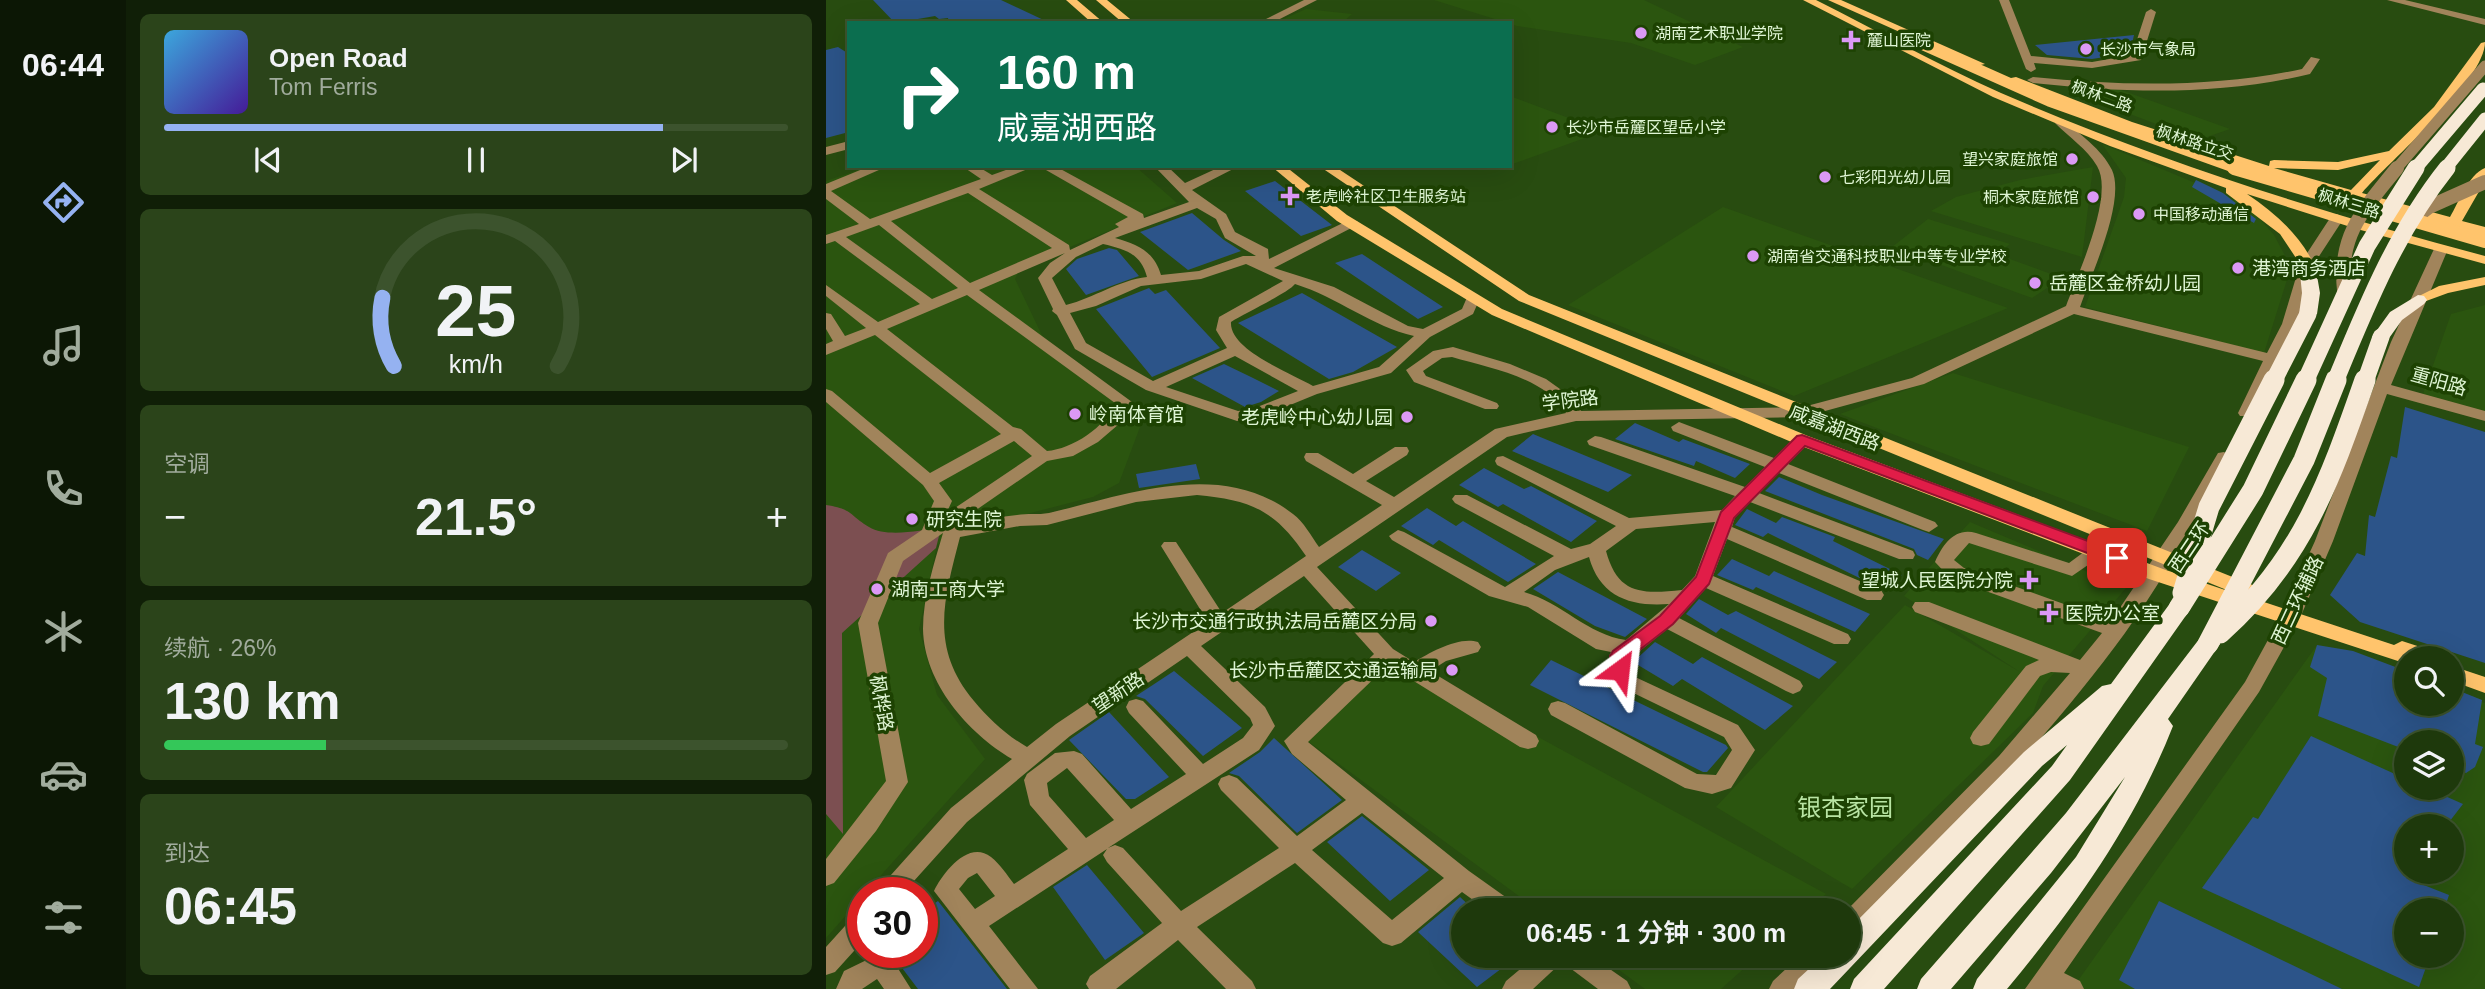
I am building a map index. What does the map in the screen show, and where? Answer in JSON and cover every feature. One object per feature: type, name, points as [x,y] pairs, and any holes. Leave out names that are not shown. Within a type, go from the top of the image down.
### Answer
[{"type":"highway","name":"西二环","points":[[1865,989],[2025,817],[2132,677],[2225,543],[2275,448],[2344,290],[2398,192],[2484,88]]},
{"type":"highway","points":[[1932,989],[2058,847],[2137,746],[2208,644],[2304,460],[2369,299],[2406,226],[2418,204],[2485,119]]},
{"type":"highway","points":[[2179,608],[2200,530],[2210,507],[2308,314],[2311,293],[2307,264]]},
{"type":"highway","points":[[2208,644],[2241,614],[2285,564],[2323,488],[2381,337],[2396,316],[2418,300]]},
{"type":"highway","points":[[1861,937],[2034,759],[2132,677]]},
{"type":"highway","points":[[1988,989],[2118,819],[2137,783],[2171,695]]},
{"type":"highway","points":[[1809,989],[1831,968]]},
{"type":"main road","points":[[1071,0],[1097,21]]},
{"type":"main road","points":[[1101,0],[1127,21]]},
{"type":"main road","name":"枫林二路","points":[[1808,0],[1847,7],[2035,84],[2227,157],[2353,195]]},
{"type":"main road","name":"枫林二路","points":[[1830,5],[1907,41]]},
{"type":"main road","name":"枫林二路","points":[[1830,5],[1954,75],[2059,121],[2204,174]]},
{"type":"main road","name":"枫林二路","points":[[1847,7],[1907,41]]},
{"type":"main road","name":"枫林路立交","points":[[1907,41],[1996,80],[2160,141],[2305,189],[2485,241]]},
{"type":"main road","name":"枫林路立交","points":[[1907,41],[1986,83],[2145,144],[2299,194],[2485,248]]},
{"type":"main road","points":[[2337,218],[2374,171],[2398,151],[2462,81],[2485,45]]},
{"type":"main road","points":[[2227,157],[2315,167],[2359,163],[2398,151]]},
{"type":"main road","name":"咸嘉湖西路","points":[[1280,168],[1352,224],[1497,312],[1802,440],[2098,550],[2160,566]]},
{"type":"main road","name":"咸嘉湖西路","points":[[1328,168],[1524,298],[1803,412],[2160,566],[2394,652]]},
{"type":"main road","name":"西二环辅路","points":[[2441,248],[2470,192],[2485,172]]},
{"type":"main road","points":[[2204,174],[2261,209],[2298,244],[2307,264]]},
{"type":"main road","name":"枫林三路","points":[[2204,174],[2337,218],[2485,260]]},
{"type":"main road","name":"枫林三路","points":[[2353,195],[2485,231]]},
{"type":"main road","points":[[2418,300],[2444,289],[2485,281]]},
{"type":"main road","name":"咸嘉湖西路","points":[[2292,614],[2394,646]]},
{"type":"main road","points":[[2464,669],[2485,676]]},
{"type":"main road","points":[[2464,677],[2485,685]]},
{"type":"street","points":[[1267,21],[1312,0]]},
{"type":"street","points":[[2003,0],[2029,59],[2035,84],[2164,89],[2267,82],[2306,72],[2315,59]]},
{"type":"street","points":[[2392,0],[2485,22]]},
{"type":"street","points":[[2029,59],[2092,65],[2137,58],[2151,12]]},
{"type":"street","points":[[2344,290],[2343,252],[2353,230],[2391,177],[2485,66]]},
{"type":"street","points":[[2059,121],[2102,164],[2109,184],[2103,218],[2072,309],[2272,359]]},
{"type":"street","points":[[826,151],[847,146]]},
{"type":"street","points":[[826,190],[877,168]]},
{"type":"street","points":[[971,168],[992,180]]},
{"type":"street","points":[[831,238],[1024,168]]},
{"type":"street","points":[[826,350],[1138,217],[1049,168]]},
{"type":"street","points":[[1162,168],[1198,204],[1221,217],[1230,235],[1263,252],[1258,266]]},
{"type":"street","points":[[1183,189],[1229,168]]},
{"type":"street","points":[[2406,226],[2429,207],[2485,183]]},
{"type":"street","points":[[970,187],[1062,249]]},
{"type":"street","points":[[826,190],[967,288]]},
{"type":"street","points":[[1198,204],[1104,240],[1052,265],[1045,278],[1059,311],[1080,346],[1152,387],[1237,416],[1255,414],[1311,391],[1385,370],[1425,334],[1468,311],[1473,298]]},
{"type":"street","points":[[1861,912],[1987,784],[2117,629],[2160,566],[2223,460],[2297,304],[2307,264],[2337,218]]},
{"type":"street","points":[[1258,266],[1352,224]]},
{"type":"street","points":[[831,238],[930,305]]},
{"type":"street","points":[[1104,240],[1139,249],[1152,265],[1155,281]]},
{"type":"street","name":"西二环辅路","points":[[2043,983],[2252,687],[2292,614],[2324,541],[2382,385],[2441,248]]},
{"type":"street","points":[[1059,311],[1091,303],[1138,282],[1201,275],[1248,260],[1292,279],[1329,290],[1403,329],[1425,334]]},
{"type":"street","points":[[1292,279],[1285,288],[1258,299],[1224,320],[1223,330],[1236,350],[1311,391]]},
{"type":"street","name":"枫桦路","points":[[826,876],[868,824],[897,782],[868,623],[895,557],[930,530],[1043,456],[1063,454],[1111,426],[1123,412],[1125,402],[967,288]]},
{"type":"street","points":[[826,289],[833,301],[877,328],[1007,431],[1016,433],[1043,456]]},
{"type":"street","name":"学院路","points":[[1371,521],[1501,433],[1576,416],[1803,412],[1918,381],[2072,309]]},
{"type":"street","points":[[826,317],[842,343]]},
{"type":"street","points":[[1152,387],[1236,350]]},
{"type":"street","points":[[1491,406],[1420,379],[1414,370],[1438,354],[1453,352],[1544,384],[1561,394],[1576,416]]},
{"type":"street","name":"重阳路","points":[[2382,385],[2485,414]]},
{"type":"street","points":[[826,394],[929,481],[943,501],[930,530]]},
{"type":"street","points":[[1679,428],[1778,464],[1929,526]]},
{"type":"street","points":[[929,481],[1016,433]]},
{"type":"street","points":[[1558,709],[1693,782],[1712,785],[1723,782],[1744,750],[1731,732],[1625,680],[1619,656],[1666,620],[1703,579],[1724,522],[1745,494],[1802,440]]},
{"type":"street","points":[[1595,442],[1745,494],[1906,555]]},
{"type":"street","points":[[1354,481],[1401,451]]},
{"type":"street","points":[[1312,457],[1394,505]]},
{"type":"street","points":[[1503,461],[1628,525],[1724,522],[1874,595]]},
{"type":"street","points":[[1028,758],[1001,745],[953,694],[938,663],[933,631],[935,599],[952,533],[1021,520],[1042,520],[1143,494],[1183,488],[1218,491],[1256,502],[1285,517],[1311,561],[1386,653],[1528,741]]},
{"type":"street","points":[[1461,499],[1567,555]]},
{"type":"street","name":"望新路","points":[[904,877],[959,816],[1063,730],[1371,521]]},
{"type":"street","points":[[1508,595],[1542,566],[1567,555],[1597,549],[1628,525]]},
{"type":"street","points":[[1398,536],[1508,595],[1535,601],[1603,643],[1629,648]]},
{"type":"street","points":[[2098,550],[2072,570],[1963,537],[1948,553],[1944,562],[1957,573],[2093,624],[2117,629]]},
{"type":"street","points":[[1170,546],[1219,624]]},
{"type":"street","points":[[1597,549],[1600,571],[1616,590],[1637,598],[1688,596]]},
{"type":"street","points":[[1703,579],[1841,639]]},
{"type":"street","points":[[1922,607],[2085,670]]},
{"type":"street","points":[[1666,620],[1793,685]]},
{"type":"street","points":[[972,925],[1251,744],[1264,726],[1258,713],[1188,645]]},
{"type":"street","points":[[1413,672],[1439,656],[1471,647]]},
{"type":"street","points":[[1386,653],[1295,741],[1362,800],[1489,898]]},
{"type":"street","points":[[1981,738],[2033,671],[2049,664],[2085,670]]},
{"type":"street","points":[[1136,706],[1201,776]]},
{"type":"street","points":[[1083,851],[1038,799],[1035,780],[1063,759],[1073,760],[1129,822]]},
{"type":"street","points":[[1229,783],[1296,850],[1392,935],[1461,878]]},
{"type":"street","points":[[1103,989],[1099,984],[1178,925],[1296,850],[1362,800]]},
{"type":"street","points":[[1115,855],[1178,925],[1243,989]]},
{"type":"street","points":[[1011,898],[982,863],[970,863],[953,875],[946,891],[1026,989]]},
{"type":"street","points":[[826,964],[847,941]]},
{"type":"street","points":[[849,989],[853,979],[881,964],[898,989]]},
{"type":"street","points":[[1515,989],[1539,968]]},
{"type":"street","points":[[1589,968],[1618,989]]},
{"type":"street","points":[[1782,989],[1804,968]]},
{"type":"street","points":[[2043,983],[2071,989]]},
{"type":"shaded area","name":"湖南艺术职业学院","points":[[1434,0],[1644,0],[1743,47],[1695,65],[1631,43],[1517,26],[1512,24],[1512,21],[1501,21]]},
{"type":"shaded area","points":[[1306,9],[1352,14],[1344,21],[1279,21]]},
{"type":"shaded area","points":[[2107,85],[2230,129],[2198,140],[2080,95]]},
{"type":"shaded area","name":"长沙市岳麓区望岳小学","points":[[1512,97],[1582,123],[1604,131],[1512,164]]},
{"type":"shaded area","points":[[2102,144],[2248,205],[2274,235],[2291,267],[2264,353],[2085,307],[2124,197],[2126,178]]},
{"type":"shaded area","points":[[2093,167],[2082,257],[1931,211],[1956,197],[2020,180]]},
{"type":"shaded area","name":"湖南工商大学","points":[[864,168],[1137,168],[1177,203],[1021,267],[1015,279],[1049,350],[1143,419],[1119,483],[1093,497],[968,529],[937,545],[919,629],[937,695],[985,759],[879,877],[847,877],[847,914],[826,938],[826,181]]},
{"type":"shaded area","name":"湖南省交通科技职业中等专业学校","points":[[1723,207],[2008,308],[1794,396],[1568,305]]},
{"type":"shaded area","points":[[1928,219],[2010,244],[1996,254],[2062,278],[2032,298],[1892,247]]},
{"type":"shaded area","points":[[2485,305],[2485,411],[2423,394],[2451,314]]},
{"type":"shaded area","points":[[1953,373],[2189,447],[2147,531],[1840,414]]},
{"type":"shaded area","points":[[826,505],[846,511],[869,527],[885,532],[941,528],[936,548],[842,633],[843,834],[826,814]]},
{"type":"shaded area","points":[[1970,522],[2126,588],[2043,686],[2033,713],[1852,889],[1716,807],[1905,605],[2020,672],[1904,596]]},
{"type":"shaded area","points":[[2317,645],[2394,672],[2394,716],[2464,716],[2464,696],[2485,703],[2485,989],[2072,989]]},
{"type":"shaded area","points":[[1386,654],[1826,894],[1822,898],[1522,898],[1301,736]]},
{"type":"shaded area","points":[[1616,968],[1745,968],[1721,989],[1645,989]]},
{"type":"building","points":[[873,0],[1001,0],[1046,21],[949,21],[948,18],[939,19],[935,16],[893,21]]},
{"type":"building","name":"长沙市气象局","points":[[2134,35],[2130,53],[2092,59],[2047,55],[2035,45]]},
{"type":"building","points":[[838,47],[847,53],[847,133],[826,138],[826,50]]},
{"type":"building","points":[[2196,180],[2223,193],[2256,219],[2254,223],[2192,187]]},
{"type":"building","points":[[1275,181],[1332,225],[1301,236],[1245,191]]},
{"type":"building","points":[[1192,213],[1241,251],[1188,270],[1140,232]]},
{"type":"building","points":[[1109,248],[1117,250],[1139,276],[1086,295],[1066,269],[1077,259]]},
{"type":"building","points":[[1362,254],[1443,307],[1418,319],[1335,263]]},
{"type":"building","points":[[1149,288],[1155,294],[1166,290],[1220,348],[1152,377],[1096,309]]},
{"type":"building","points":[[1302,293],[1397,347],[1353,372],[1329,379],[1238,323]]},
{"type":"building","points":[[1224,364],[1279,391],[1261,402],[1245,407],[1192,378]]},
{"type":"building","points":[[2405,407],[2485,432],[2485,663],[2464,656],[2464,646],[2433,646],[2360,622],[2330,595],[2357,553],[2365,556],[2369,515],[2375,517],[2391,456],[2397,458]]},
{"type":"building","points":[[1635,423],[1679,442],[1683,439],[1750,464],[1735,478],[1696,461],[1694,466],[1615,439]]},
{"type":"building","points":[[1533,434],[1632,475],[1608,492],[1512,451]]},
{"type":"building","points":[[1196,464],[1200,479],[1139,488],[1136,474]]},
{"type":"building","points":[[1484,468],[1524,489],[1531,486],[1597,521],[1571,542],[1503,504],[1498,507],[1459,485]]},
{"type":"building","points":[[1779,477],[1944,539],[1928,560],[1917,555],[1914,549],[1765,491]]},
{"type":"building","points":[[1427,508],[1456,526],[1463,521],[1536,564],[1508,582],[1439,540],[1433,545],[1401,526]]},
{"type":"building","points":[[1747,509],[1776,523],[1782,517],[1835,537],[1833,541],[1902,575],[1886,591],[1768,533],[1763,537],[1735,525]]},
{"type":"building","points":[[1362,550],[1401,573],[1376,591],[1338,567]]},
{"type":"building","points":[[1732,559],[1769,576],[1774,571],[1870,614],[1855,632],[1756,587],[1753,590],[1717,575]]},
{"type":"building","points":[[1558,572],[1647,619],[1625,637],[1595,626],[1533,589]]},
{"type":"building","points":[[1699,599],[1728,615],[1736,611],[1837,662],[1819,679],[1721,628],[1716,633],[1686,614]]},
{"type":"building","points":[[1655,642],[1693,664],[1702,657],[1793,706],[1765,730],[1682,679],[1673,686],[1633,662]]},
{"type":"building","points":[[2317,645],[2353,651],[2394,666],[2394,716],[2464,716],[2464,693],[2482,700],[2475,744],[2483,747],[2475,767],[2464,772],[2464,730],[2394,730],[2394,745],[2318,716],[2327,678],[2310,667]]},
{"type":"building","points":[[1551,660],[1728,748],[1707,772],[1703,772],[1530,685]]},
{"type":"building","points":[[1174,671],[1242,728],[1203,756],[1145,699],[1136,696]]},
{"type":"building","points":[[1109,712],[1169,777],[1135,799],[1126,799],[1069,740]]},
{"type":"building","points":[[2311,736],[2394,774],[2394,800],[2454,800],[2463,804],[2455,814],[2394,814],[2394,884],[2421,884],[2449,895],[2448,898],[2394,898],[2394,968],[2426,968],[2419,987],[2202,888],[2253,817],[2258,819]]},
{"type":"building","points":[[1274,738],[1342,800],[1297,833],[1239,776],[1229,773],[1260,752]]},
{"type":"building","points":[[1362,816],[1429,870],[1390,901],[1327,842]]},
{"type":"building","points":[[1087,865],[1144,933],[1105,960],[1053,887]]},
{"type":"building","points":[[938,901],[1007,989],[918,989],[902,968],[938,968]]},
{"type":"building","points":[[2159,901],[2342,989],[2135,989],[2119,980]]},
{"type":"building","points":[[1451,904],[1451,963],[1418,932]]},
{"type":"building","points":[[1457,968],[1502,968],[1477,987]]},
{"type":"place","name":"湖南艺术职业学院","points":[[1641,33]]},
{"type":"place","name":"麓山医院","points":[[1851,40]]},
{"type":"place","name":"长沙市气象局","points":[[2086,49]]},
{"type":"place","name":"长沙市岳麓区望岳小学","points":[[1552,127]]},
{"type":"place","name":"望兴家庭旅馆","points":[[2072,159]]},
{"type":"place","name":"七彩阳光幼儿园","points":[[1825,177]]},
{"type":"place","name":"老虎岭社区卫生服务站","points":[[1290,196]]},
{"type":"place","name":"桐木家庭旅馆","points":[[2093,197]]},
{"type":"place","name":"中国移动通信","points":[[2139,214]]},
{"type":"place","name":"湖南省交通科技职业中等专业学校","points":[[1753,256]]},
{"type":"place","name":"港湾商务酒店","points":[[2238,268]]},
{"type":"place","name":"岳麓区金桥幼儿园","points":[[2035,283]]},
{"type":"place","name":"岭南体育馆","points":[[1075,414]]},
{"type":"place","name":"老虎岭中心幼儿园","points":[[1407,417]]},
{"type":"place","name":"研究生院","points":[[912,519]]},
{"type":"place","name":"望城人民医院分院","points":[[2029,580]]},
{"type":"place","name":"湖南工商大学","points":[[877,589]]},
{"type":"place","name":"医院办公室","points":[[2049,613]]},
{"type":"place","name":"长沙市交通行政执法局岳麓区分局","points":[[1431,621]]},
{"type":"place","name":"长沙市岳麓区交通运输局","points":[[1452,670]]},
{"type":"district","name":"银杏家园","points":[[1845,808]]},
{"type":"route","points":[[1620,670],[1619,656],[1666,620],[1703,579],[1727,515],[1745,494],[1802,440],[2117,558]]}]
